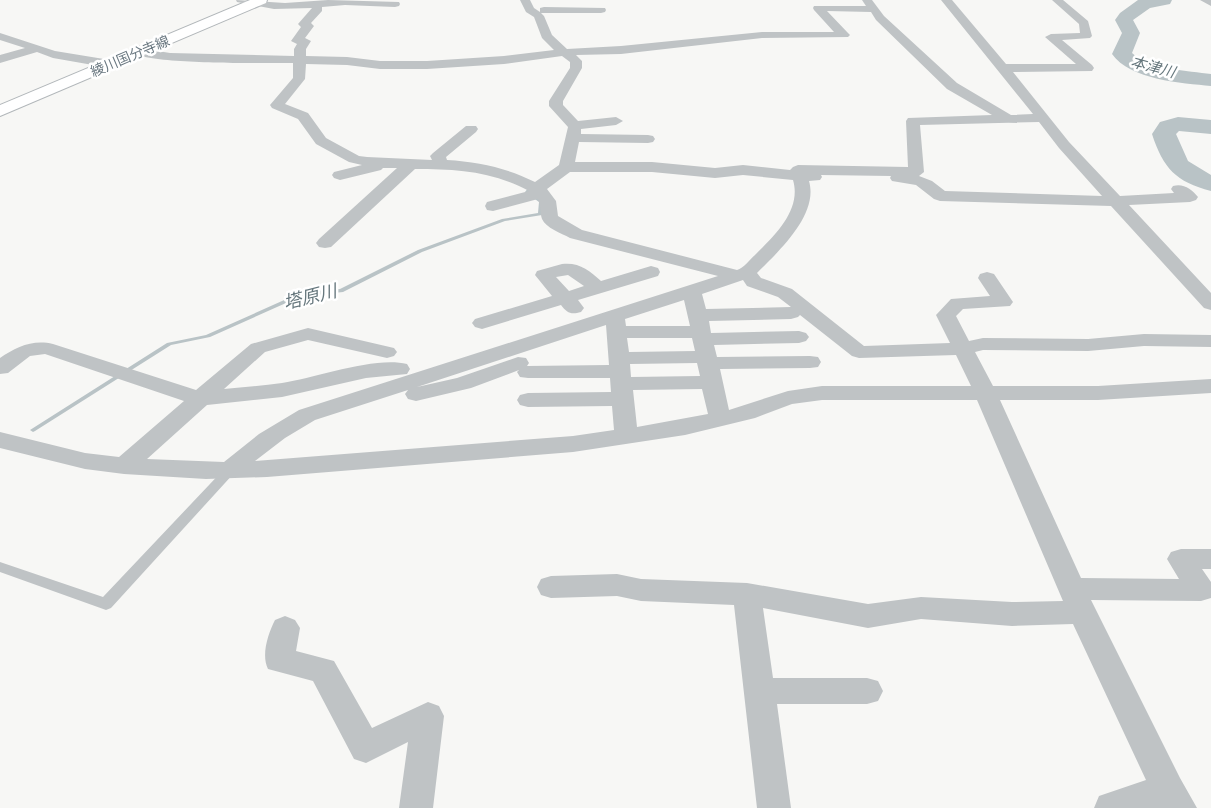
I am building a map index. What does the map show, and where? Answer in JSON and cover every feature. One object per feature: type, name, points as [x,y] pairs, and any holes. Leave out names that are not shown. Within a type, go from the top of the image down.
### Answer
[{"type":"main road","name":"綾川国分寺線","points":[[0,111],[139,52],[252,1]]},
{"type":"street","points":[[946,0],[1021,90],[1064,146],[1211,304]]},
{"type":"street","points":[[1002,68],[1088,68],[1051,37],[1086,36],[1084,23],[1057,0]]},
{"type":"street","points":[[1205,0],[1211,3]]},
{"type":"street","points":[[252,1],[269,6],[317,6],[329,3],[395,4]]},
{"type":"street","points":[[630,37],[661,41],[762,35],[844,35],[818,8],[872,2],[880,18],[952,86],[1008,119]]},
{"type":"street","points":[[375,14],[383,4]]},
{"type":"street","points":[[317,6],[316,11],[304,24],[308,26],[297,41],[305,41],[300,48],[299,79],[277,105],[303,116],[320,142],[354,159],[387,164],[442,165],[491,170],[521,180],[536,193],[547,199],[550,218],[560,226],[576,234],[742,274],[754,282],[785,293],[859,352],[962,349],[983,344],[1088,345],[1144,340],[1211,341]]},
{"type":"street","points":[[601,10],[535,6],[541,28],[548,39],[568,48],[621,50],[692,33]]},
{"type":"street","points":[[0,36],[53,54],[110,64]]},
{"type":"street","points":[[139,52],[170,57],[347,61],[380,65],[427,65],[504,60],[610,38]]},
{"type":"street","points":[[493,206],[536,193],[566,167],[574,132],[556,106],[556,101],[576,68],[576,61],[568,48]]},
{"type":"street","points":[[0,59],[36,49]]},
{"type":"street","points":[[615,324],[649,304],[742,274],[788,230],[800,203],[803,188],[798,170],[916,172],[913,122],[1042,118]]},
{"type":"street","points":[[574,132],[616,121]]},
{"type":"street","points":[[442,165],[438,156],[471,129]]},
{"type":"street","points":[[574,132],[648,139]]},
{"type":"street","points":[[340,175],[387,164]]},
{"type":"street","points":[[325,243],[410,165]]},
{"type":"street","points":[[566,167],[652,167],[715,173],[743,170],[799,175],[907,178],[929,184],[940,196],[1117,201],[1190,197],[1179,189]]},
{"type":"street","points":[[588,324],[544,275],[570,268],[578,270],[597,288]]},
{"type":"street","points":[[482,323],[651,272]]},
{"type":"street","points":[[988,278],[1003,302],[958,303],[946,316],[986,394],[1077,600],[1174,799],[1111,808]]},
{"type":"street","points":[[624,280],[649,304]]},
{"type":"street","points":[[692,290],[720,419]]},
{"type":"street","points":[[528,400],[620,378],[705,348],[791,313]]},
{"type":"street","points":[[231,469],[246,455],[276,433],[307,415],[588,324],[615,324],[705,348],[810,362]]},
{"type":"street","points":[[615,324],[626,436]]},
{"type":"street","points":[[0,346],[24,351],[46,348],[200,399],[274,391],[366,372],[393,360],[308,334],[258,348],[238,366],[200,399],[124,466]]},
{"type":"street","points":[[705,348],[800,337]]},
{"type":"street","points":[[0,368],[24,351]]},
{"type":"street","points":[[238,366],[307,415]]},
{"type":"street","points":[[416,394],[523,368],[620,378]]},
{"type":"street","points":[[0,440],[84,461],[124,466],[206,471],[267,469],[518,449],[626,436],[685,427],[747,413],[788,398],[822,393],[1098,393],[1211,386]]},
{"type":"street","points":[[551,587],[617,585],[641,590],[748,594],[868,616],[921,608],[1012,614],[1077,600],[1201,590],[1181,559],[1211,559]]},
{"type":"street","points":[[748,594],[774,808]]},
{"type":"street","points":[[285,628],[279,660],[323,670],[366,748],[428,716],[416,808]]},
{"type":"street","points":[[760,691],[867,691]]},
{"type":"lane","points":[[0,567],[106,604],[231,469]]},
{"type":"waterway","name":"本津川","points":[[1164,0],[1144,4],[1126,17],[1124,20],[1131,33],[1122,54],[1127,60],[1148,69],[1162,73],[1211,80]]},
{"type":"waterway","name":"本津川","points":[[1211,127],[1178,124],[1168,127],[1164,134],[1171,153],[1180,166],[1192,176],[1211,183]]},
{"type":"waterway","name":"塔原川","points":[[33,430],[169,344],[208,336],[293,298],[315,293],[341,291],[420,251],[504,220],[540,214],[541,202],[527,192],[531,188]]}]
